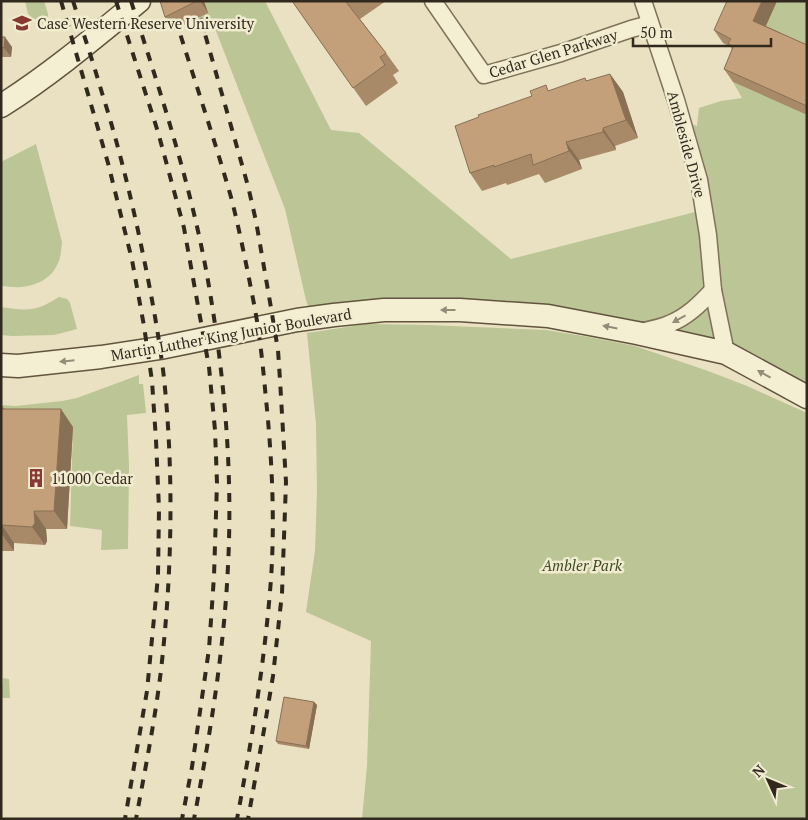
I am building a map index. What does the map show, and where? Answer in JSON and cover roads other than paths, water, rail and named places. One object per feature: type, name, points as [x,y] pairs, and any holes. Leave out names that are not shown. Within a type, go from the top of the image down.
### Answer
[{"type":"main road","points":[[1,106],[53,71],[139,1]]},
{"type":"main road","name":"Martin Luther King Junior Boulevard","points":[[1,365],[18,366],[101,357],[160,348],[297,320],[384,310],[460,310],[548,316],[637,332],[726,353],[807,397]]},
{"type":"street","name":"Cedar Glen Parkway","points":[[432,1],[484,75],[561,53],[650,24]]},
{"type":"street","name":"Ambleside Drive","points":[[643,1],[676,100],[698,180],[708,235],[713,290],[726,353]]},
{"type":"street","points":[[637,332],[668,325],[684,317],[696,308],[713,290]]},
{"type":"railway","points":[[61,1],[108,163],[132,260],[152,381],[159,509],[158,576],[147,691],[125,819]]},
{"type":"railway","points":[[73,1],[112,126],[133,209],[156,321],[167,414],[170,488],[168,598],[159,689],[136,819]]},
{"type":"railway","points":[[116,1],[158,132],[184,228],[209,367],[215,430],[217,483],[209,649],[192,767],[182,819]]},
{"type":"railway","points":[[131,1],[173,137],[200,240],[213,311],[226,420],[229,493],[226,598],[216,693],[194,819]]},
{"type":"railway","points":[[170,1],[231,197],[258,327],[268,422],[273,512],[271,579],[257,699],[237,819]]},
{"type":"railway","points":[[195,1],[248,186],[256,221],[278,350],[280,380],[286,482],[282,593],[273,676],[248,819]]},
{"type":"place","name":"Case Western Reserve University","points":[[22,23]]},
{"type":"place","name":"11000 Cedar","points":[[36,478]]},
{"type":"park label","name":"Ambler Park","points":[[582,565]]}]
